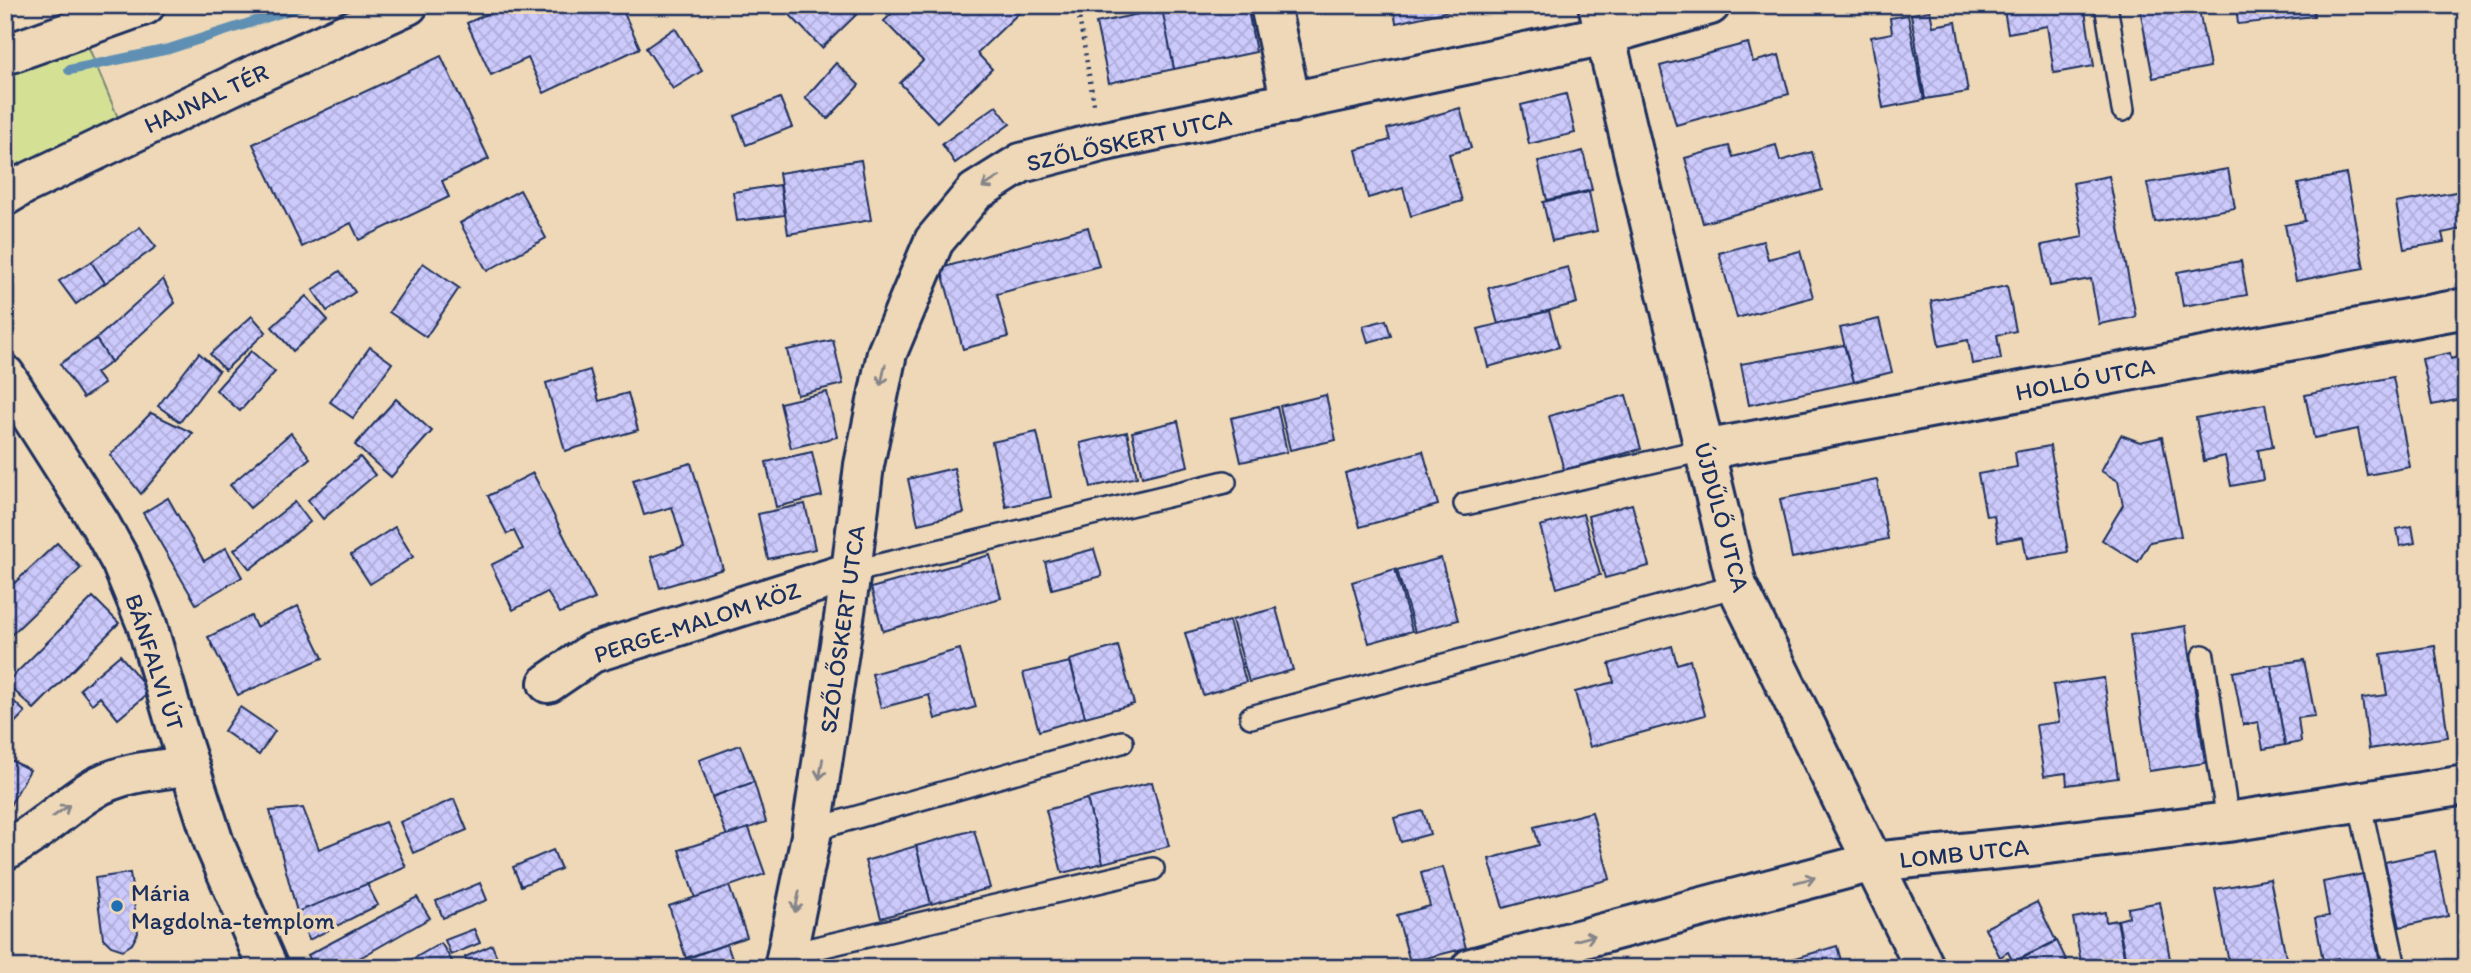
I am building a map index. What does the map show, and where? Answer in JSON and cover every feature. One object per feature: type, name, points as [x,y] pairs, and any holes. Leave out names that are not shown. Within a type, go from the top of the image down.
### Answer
[{"type":"street","points":[[5,55],[145,5]]},
{"type":"street","points":[[1270,5],[1291,103]]},
{"type":"street","name":"SZŐLŐSKERT UTCA","points":[[785,962],[811,836],[851,572],[864,465],[887,354],[934,241],[975,192],[1021,163],[1101,142],[1291,103],[1602,20],[1710,5]]},
{"type":"street","name":"HAJNAL TÉR","points":[[5,196],[389,9]]},
{"type":"street","name":"ÚJDŰLŐ UTCA","points":[[1602,20],[1737,586],[1924,968]]},
{"type":"street","name":"HOLLÓ UTCA","points":[[1704,450],[2466,308]]},
{"type":"street","name":"BÁNFALVI ÚT","points":[[5,375],[100,524],[121,562],[147,625],[214,843],[268,968]]},
{"type":"street","name":"PERGE-MALOM KÖZ","points":[[548,683],[592,653],[851,572]]},
{"type":"street","points":[[5,850],[91,789],[114,778],[137,772],[189,766]]},
{"type":"street","name":"LOMB UTCA","points":[[1471,968],[1873,862],[2228,822],[2466,785]]},
{"type":"lane","points":[[2106,5],[2123,110]]},
{"type":"lane","points":[[1465,504],[1704,450]]},
{"type":"lane","points":[[851,572],[1225,482]]},
{"type":"lane","points":[[1251,717],[1737,586]]},
{"type":"lane","points":[[2203,656],[2228,822]]},
{"type":"lane","points":[[811,836],[829,825],[1122,742]]},
{"type":"lane","points":[[2358,800],[2395,968]]},
{"type":"lane","points":[[785,962],[1153,869]]},
{"type":"path","points":[[1077,5],[1101,142]]},
{"type":"green space","points":[[86,41],[119,120],[5,172],[5,71]]},
{"type":"building","points":[[507,5],[641,5],[624,13],[640,48],[544,93],[528,58],[491,75],[467,23]]},
{"type":"building","points":[[801,5],[849,5],[857,14],[822,48],[790,15]]},
{"type":"building","points":[[901,5],[1026,6],[977,53],[992,69],[937,122],[900,83],[923,61],[884,21]]},
{"type":"building","points":[[1160,5],[1247,5],[1256,52],[1174,69]]},
{"type":"building","points":[[1393,5],[1475,5],[1396,23]]},
{"type":"building","points":[[2003,5],[2084,5],[2094,66],[2054,73],[2047,26],[2008,33]]},
{"type":"building","points":[[2161,5],[2198,5],[2210,67],[2153,78],[2140,9]]},
{"type":"building","points":[[2236,5],[2313,5],[2314,16],[2238,24]]},
{"type":"building","points":[[1162,9],[1174,69],[1109,83],[1096,23]]},
{"type":"building","points":[[1930,11],[1933,26],[1956,22],[1968,92],[1925,99],[1911,14]]},
{"type":"building","points":[[1908,15],[1924,100],[1883,108],[1871,37],[1892,33],[1890,18]]},
{"type":"building","points":[[675,28],[702,71],[673,89],[646,48]]},
{"type":"building","points":[[1748,43],[1753,62],[1779,55],[1789,94],[1676,125],[1660,66]]},
{"type":"building","points":[[441,56],[489,159],[442,181],[449,197],[359,240],[351,223],[302,247],[253,144]]},
{"type":"building","points":[[836,63],[859,85],[828,119],[805,98]]},
{"type":"building","points":[[1566,94],[1575,133],[1529,144],[1521,105]]},
{"type":"building","points":[[780,98],[792,127],[746,145],[735,116]]},
{"type":"building","points":[[996,106],[1010,124],[955,163],[942,144]]},
{"type":"building","points":[[1460,108],[1471,148],[1449,154],[1462,201],[1411,216],[1403,188],[1368,198],[1356,150],[1390,140],[1387,129]]},
{"type":"building","points":[[1776,145],[1780,161],[1812,152],[1822,190],[1703,223],[1685,158],[1729,146],[1733,157]]},
{"type":"building","points":[[1583,151],[1592,190],[1547,200],[1538,162]]},
{"type":"building","points":[[861,160],[871,220],[788,234],[779,173]]},
{"type":"building","points":[[2228,169],[2235,208],[2155,222],[2147,183]]},
{"type":"building","points":[[2346,174],[2364,268],[2296,281],[2285,225],[2305,221],[2298,184]]},
{"type":"building","points":[[2109,176],[2136,317],[2099,324],[2091,279],[2050,286],[2042,245],[2083,237],[2073,183]]},
{"type":"building","points":[[780,185],[785,215],[737,221],[733,192]]},
{"type":"building","points":[[520,190],[546,238],[487,271],[460,223]]},
{"type":"building","points":[[2466,190],[2466,214],[2461,191]]},
{"type":"building","points":[[2461,191],[2466,228],[2442,233],[2444,242],[2404,249],[2396,203]]},
{"type":"building","points":[[1589,192],[1597,231],[1552,241],[1543,202]]},
{"type":"building","points":[[140,227],[156,247],[105,283],[91,262]]},
{"type":"building","points":[[1088,227],[1099,266],[997,294],[1008,337],[963,349],[941,268]]},
{"type":"building","points":[[1763,241],[1768,259],[1800,251],[1813,297],[1737,318],[1719,253]]},
{"type":"building","points":[[2241,261],[2247,295],[2183,306],[2177,272]]},
{"type":"building","points":[[91,262],[105,283],[76,304],[59,281]]},
{"type":"building","points":[[423,263],[459,288],[426,337],[389,312]]},
{"type":"building","points":[[1568,267],[1577,303],[1498,324],[1488,288]]},
{"type":"building","points":[[340,271],[355,292],[327,311],[313,290]]},
{"type":"building","points":[[163,279],[175,303],[111,362],[96,339]]},
{"type":"building","points":[[2007,286],[2016,331],[1997,335],[2001,359],[1972,364],[1968,340],[1939,346],[1931,301]]},
{"type":"building","points":[[306,296],[328,320],[293,351],[272,327]]},
{"type":"building","points":[[1549,311],[1559,347],[1488,367],[1478,329]]},
{"type":"building","points":[[252,316],[266,332],[225,370],[210,354]]},
{"type":"building","points":[[1879,319],[1892,372],[1854,382],[1840,328]]},
{"type":"building","points":[[1386,320],[1391,336],[1368,342],[1363,326]]},
{"type":"building","points":[[96,339],[111,362],[96,373],[104,384],[83,398],[60,364]]},
{"type":"building","points":[[833,340],[843,384],[797,395],[787,350]]},
{"type":"building","points":[[1844,345],[1854,382],[1749,405],[1741,364]]},
{"type":"building","points":[[370,347],[392,363],[353,418],[330,402]]},
{"type":"building","points":[[251,351],[275,372],[240,411],[216,390]]},
{"type":"building","points":[[199,353],[219,371],[180,422],[158,406]]},
{"type":"building","points":[[2450,353],[2451,359],[2466,355],[2466,398],[2432,405],[2422,359]]},
{"type":"building","points":[[590,370],[599,401],[628,393],[638,430],[565,451],[546,383]]},
{"type":"building","points":[[2393,377],[2410,467],[2367,475],[2358,429],[2314,438],[2305,395]]},
{"type":"building","points":[[827,392],[837,437],[791,448],[780,403]]},
{"type":"building","points":[[1326,395],[1336,440],[1290,450],[1280,406]]},
{"type":"building","points":[[1626,395],[1641,449],[1564,470],[1549,416]]},
{"type":"building","points":[[396,399],[432,431],[391,477],[355,445]]},
{"type":"building","points":[[2265,404],[2273,447],[2258,450],[2263,480],[2231,486],[2225,456],[2204,461],[2196,418]]},
{"type":"building","points":[[1277,407],[1287,452],[1241,462],[1231,418]]},
{"type":"building","points":[[151,413],[193,433],[141,494],[110,455]]},
{"type":"building","points":[[1178,421],[1188,466],[1142,477],[1132,432]]},
{"type":"building","points":[[1037,432],[1051,497],[1006,507],[992,442]]},
{"type":"building","points":[[1127,432],[1137,477],[1091,487],[1080,443]]},
{"type":"building","points":[[291,433],[310,458],[250,508],[230,485]]},
{"type":"building","points":[[2121,435],[2140,442],[2162,437],[2181,536],[2150,542],[2138,562],[2102,540],[2123,505],[2118,481],[2101,471]]},
{"type":"building","points":[[2050,446],[2068,552],[2027,559],[2023,537],[1998,541],[1994,515],[1986,516],[1978,474],[2017,467],[2015,452]]},
{"type":"building","points":[[1423,451],[1438,505],[1360,527],[1345,473]]},
{"type":"building","points":[[812,452],[822,496],[776,507],[766,462]]},
{"type":"building","points":[[360,457],[375,475],[323,519],[308,500]]},
{"type":"building","points":[[691,463],[723,569],[660,588],[651,557],[684,546],[672,507],[644,515],[633,480]]},
{"type":"building","points":[[954,468],[964,513],[918,524],[908,479]]},
{"type":"building","points":[[533,473],[595,599],[560,613],[547,592],[513,610],[491,565],[523,549],[514,531],[507,534],[488,496]]},
{"type":"building","points":[[1877,480],[1888,539],[1792,558],[1780,499]]},
{"type":"building","points":[[168,498],[204,561],[226,548],[242,577],[196,604],[143,513]]},
{"type":"building","points":[[295,502],[310,522],[250,569],[234,550]]},
{"type":"building","points":[[805,504],[815,549],[768,559],[758,514]]},
{"type":"building","points":[[1632,504],[1649,566],[1605,578],[1588,516]]},
{"type":"building","points":[[1583,514],[1600,575],[1557,588],[1540,526]]},
{"type":"building","points":[[2412,526],[2415,543],[2400,546],[2397,529]]},
{"type":"building","points":[[395,527],[413,557],[370,584],[351,555]]},
{"type":"building","points":[[57,543],[81,568],[6,640],[5,592]]},
{"type":"building","points":[[1094,549],[1102,576],[1052,589],[1045,562]]},
{"type":"building","points":[[990,555],[1001,598],[883,631],[871,588]]},
{"type":"building","points":[[1441,558],[1458,620],[1415,632],[1397,570]]},
{"type":"building","points":[[1395,569],[1412,631],[1369,643],[1352,582]]},
{"type":"building","points":[[93,597],[119,623],[34,709],[6,683]]},
{"type":"building","points":[[298,606],[323,658],[238,695],[208,637],[251,616],[256,627]]},
{"type":"building","points":[[1276,608],[1293,670],[1249,682],[1232,620]]},
{"type":"building","points":[[1229,621],[1246,682],[1203,695],[1185,633]]},
{"type":"building","points":[[2186,626],[2205,763],[2149,771],[2130,635]]},
{"type":"building","points":[[1118,646],[1134,704],[1085,717],[1070,660]]},
{"type":"building","points":[[1672,646],[1677,664],[1690,660],[1705,715],[1590,747],[1575,692],[1614,682],[1609,664]]},
{"type":"building","points":[[2435,646],[2448,737],[2369,749],[2362,698],[2387,695],[2381,654]]},
{"type":"building","points":[[960,649],[976,707],[935,719],[929,695],[881,708],[872,674]]},
{"type":"building","points":[[120,655],[150,692],[118,719],[100,697],[92,704],[80,689]]},
{"type":"building","points":[[2304,660],[2315,716],[2298,718],[2301,742],[2285,745],[2271,665]]},
{"type":"building","points":[[1070,662],[1085,717],[1039,731],[1023,673]]},
{"type":"building","points":[[2271,665],[2285,745],[2263,749],[2258,722],[2243,725],[2233,672]]},
{"type":"building","points":[[2104,678],[2118,778],[2067,785],[2066,773],[2044,776],[2036,725],[2059,722],[2053,685]]},
{"type":"building","points":[[5,693],[25,712],[5,733]]},
{"type":"building","points":[[240,707],[275,731],[259,755],[224,731]]},
{"type":"building","points":[[740,745],[754,782],[712,797],[699,760]]},
{"type":"building","points":[[5,757],[30,770],[5,814]]},
{"type":"building","points":[[754,782],[766,822],[727,836],[712,797]]},
{"type":"building","points":[[1152,782],[1169,846],[1103,863],[1087,799]]},
{"type":"building","points":[[454,799],[467,830],[413,853],[400,822]]},
{"type":"building","points":[[1087,799],[1103,863],[1062,873],[1046,810]]},
{"type":"building","points":[[303,808],[319,849],[385,822],[406,867],[297,912],[270,811]]},
{"type":"building","points":[[1423,811],[1430,834],[1401,842],[1394,818]]},
{"type":"building","points":[[1592,812],[1610,879],[1503,908],[1489,859],[1539,845],[1534,827]]},
{"type":"building","points":[[749,828],[765,874],[695,898],[679,850]]},
{"type":"building","points":[[974,830],[990,888],[931,904],[916,846]]},
{"type":"building","points":[[916,846],[931,904],[881,918],[865,861]]},
{"type":"building","points":[[553,850],[561,869],[521,886],[513,867]]},
{"type":"building","points":[[2435,851],[2448,916],[2400,927],[2385,862]]},
{"type":"building","points":[[1443,867],[1466,948],[1410,962],[1397,915],[1430,906],[1421,873]]},
{"type":"building","name":"Mária Magdolna-templom","points":[[130,873],[138,933],[132,944],[123,950],[111,946],[103,938],[95,878]]},
{"type":"building","points":[[2363,874],[2381,968],[2340,968],[2338,958],[2323,961],[2315,918],[2329,916],[2323,882]]},
{"type":"building","points":[[2270,879],[2288,967],[2230,968],[2215,889]]},
{"type":"building","points":[[480,883],[487,900],[443,918],[436,901]]},
{"type":"building","points":[[367,884],[378,905],[309,940],[297,912]]},
{"type":"building","points":[[729,886],[747,937],[686,958],[669,906]]},
{"type":"building","points":[[417,897],[430,918],[342,968],[315,968],[308,955]]},
{"type":"building","points":[[2037,902],[2056,941],[2013,962],[2008,952],[2000,957],[1985,928]]},
{"type":"building","points":[[2160,902],[2170,959],[2127,967],[2118,920],[2129,917],[2128,908]]},
{"type":"building","points":[[2105,912],[2106,922],[2117,920],[2126,967],[2082,968],[2073,918]]},
{"type":"building","points":[[474,929],[480,943],[451,955],[445,940]]},
{"type":"building","points":[[2057,941],[2070,968],[2016,968],[2013,963]]},
{"type":"building","points":[[441,943],[456,968],[397,968]]},
{"type":"building","points":[[727,944],[735,968],[670,968],[669,965]]},
{"type":"building","points":[[492,945],[498,960],[479,968],[469,968],[465,957]]},
{"type":"building","points":[[1837,946],[1843,968],[1762,968]]},
{"type":"building","points":[[1623,961],[1625,968],[1605,968]]},
{"type":"waterway","points":[[69,70],[169,49],[305,5]]},
{"type":"place","name":"Mária Magdolna-templom","points":[[117,906]]}]
